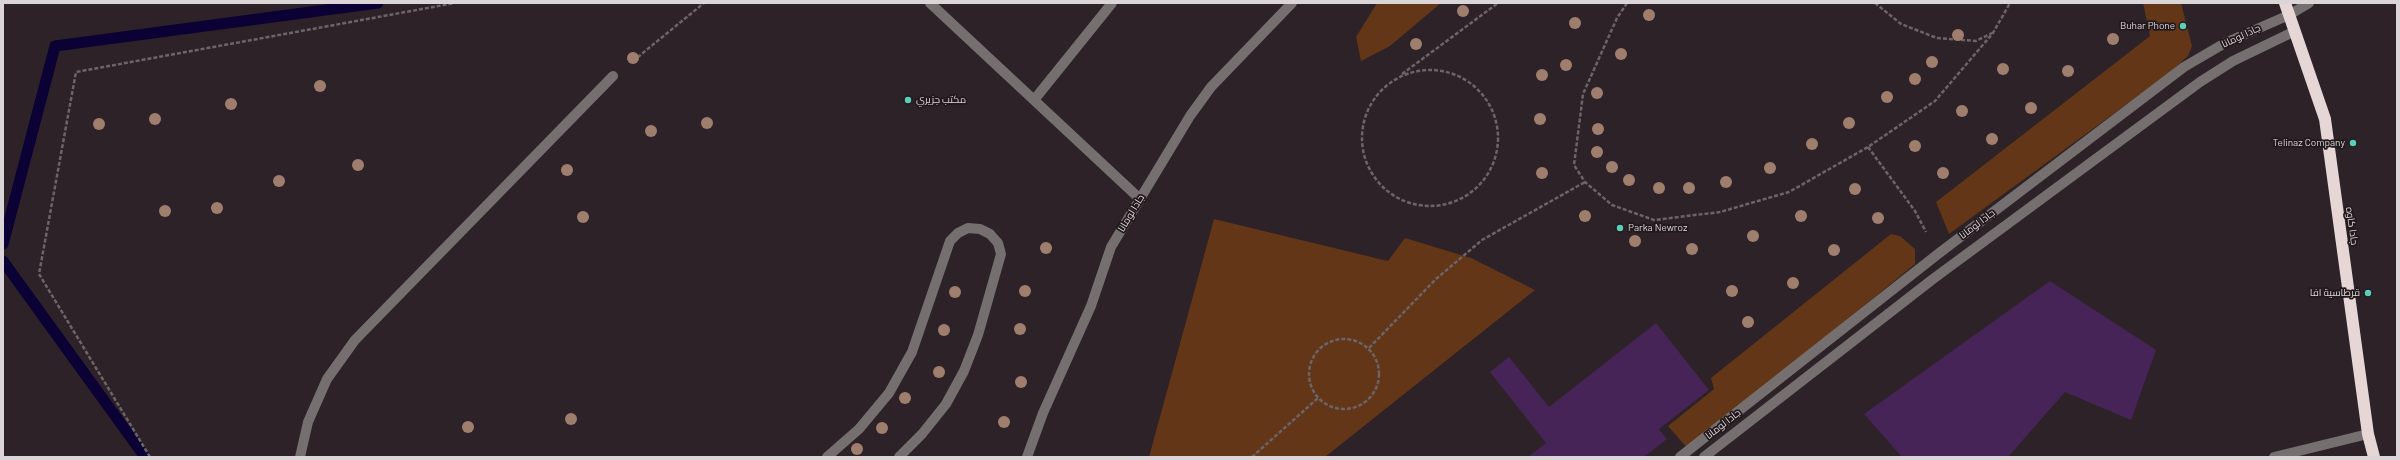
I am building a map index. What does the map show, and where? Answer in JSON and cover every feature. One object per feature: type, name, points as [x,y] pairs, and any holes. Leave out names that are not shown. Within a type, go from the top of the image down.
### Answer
[{"type":"highway","name":"جادا کاوه","points":[[2285,3],[2325,119],[2368,434],[2374,457]]},
{"type":"street","points":[[930,3],[1140,199]]},
{"type":"street","points":[[1034,100],[1112,3]]},
{"type":"street","name":"جادا لومانا","points":[[1027,457],[1043,413],[1091,306],[1111,247],[1190,116],[1211,87],[1292,3]]},
{"type":"street","name":"جادا لومانا","points":[[1680,457],[1938,254],[2184,67],[2225,43],[2289,15],[2309,3]]},
{"type":"street","name":"جادا لومانا","points":[[1704,457],[1933,279],[2200,82],[2233,61],[2295,31]]},
{"type":"street","points":[[300,457],[308,422],[327,379],[355,340],[613,76]]},
{"type":"street","points":[[828,457],[859,429],[889,393],[912,352],[950,241],[958,233],[968,228],[980,229],[990,234],[998,243],[1001,254],[978,335],[964,371],[946,404],[922,434],[899,457]]},
{"type":"street","points":[[2274,457],[2368,434]]},
{"type":"path","points":[[150,457],[39,274],[76,72],[455,3]]},
{"type":"path","points":[[613,76],[704,3]]},
{"type":"path","points":[[1399,77],[1421,70],[1444,70],[1465,79],[1483,94],[1495,113],[1499,136],[1496,158],[1486,179],[1470,195],[1449,204],[1427,207],[1405,202],[1386,191],[1371,173],[1363,152],[1362,130],[1368,108],[1381,90],[1498,3]]},
{"type":"path","points":[[1627,3],[1617,18],[1583,94],[1574,166],[1585,182],[1612,205],[1654,220],[1720,212],[1789,192],[1868,147],[1935,100],[1993,33],[2010,3]]},
{"type":"path","points":[[1875,3],[1901,24],[1937,38],[1976,41],[1993,33]]},
{"type":"path","points":[[1868,147],[1915,211]]},
{"type":"path","points":[[1369,348],[1436,279],[1482,240],[1585,182]]},
{"type":"path","points":[[1339,339],[1360,342],[1369,348],[1375,356],[1379,376],[1372,396],[1365,403],[1346,409],[1335,408],[1318,398],[1312,389],[1309,368],[1320,349],[1339,339]]},
{"type":"path","points":[[1252,457],[1318,398]]},
{"type":"shaded area","points":[[1377,3],[1441,3],[1390,46],[1361,61],[1356,37]]},
{"type":"shaded area","points":[[2143,3],[2181,3],[2192,46],[2188,56],[2168,74],[1949,234],[1936,202],[2150,36]]},
{"type":"shaded area","points":[[1214,219],[1388,261],[1405,238],[1471,258],[1535,290],[1325,457],[1149,457]]},
{"type":"shaded area","points":[[1891,234],[1900,236],[1915,249],[1915,264],[1688,449],[1668,426],[1714,389],[1711,378]]},
{"type":"building","points":[[2050,281],[2156,350],[2131,420],[2065,392],[2008,457],[1902,457],[1864,414]]},
{"type":"building","points":[[1656,323],[1709,390],[1659,429],[1667,439],[1644,457],[1528,457],[1546,443],[1490,372],[1509,357],[1549,407]]},
{"type":"waterway","points":[[3,244],[55,46],[378,3]]},
{"type":"waterway","points":[[3,261],[145,457]]},
{"type":"place","name":"Buhar Phone","points":[[2183,26]]},
{"type":"place","name":"مكتب جزيري","points":[[908,100]]},
{"type":"place","name":"Telinaz Company","points":[[2353,143]]},
{"type":"place","name":"Parka Newroz","points":[[1620,228]]},
{"type":"place","name":"قرطاسية افا","points":[[2368,293]]}]
